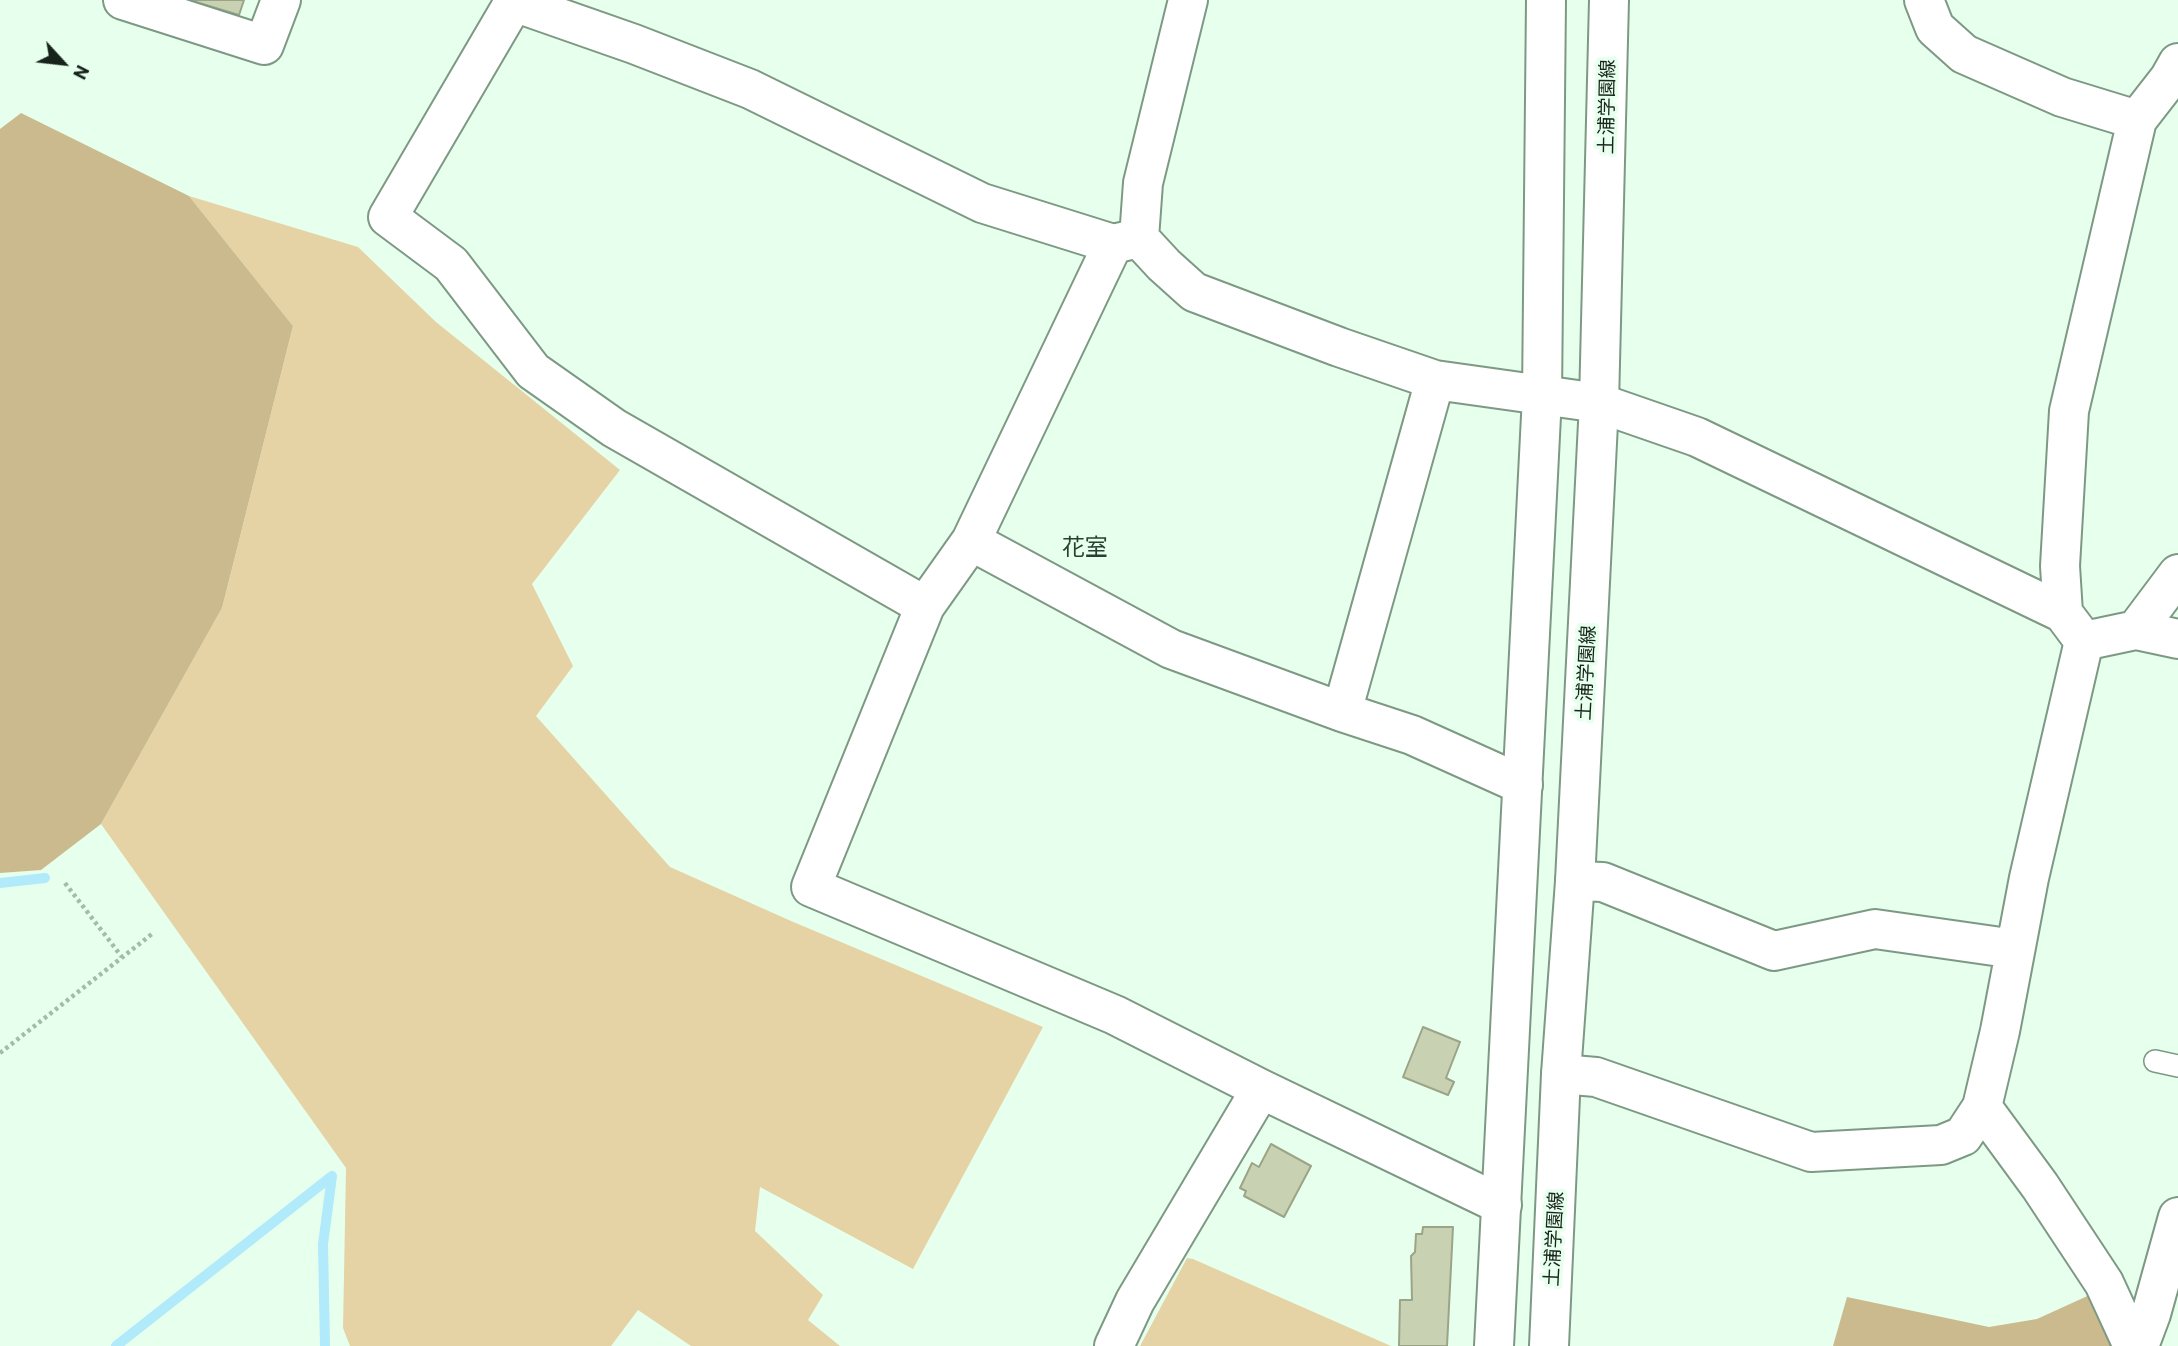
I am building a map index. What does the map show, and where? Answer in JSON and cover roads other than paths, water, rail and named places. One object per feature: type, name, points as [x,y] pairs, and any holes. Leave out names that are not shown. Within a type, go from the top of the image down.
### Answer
[{"type":"street","points":[[123,0],[264,45],[281,0]]},
{"type":"street","points":[[1188,0],[1126,241],[971,541],[925,606],[811,887],[1115,1015],[1502,1205]]},
{"type":"street","points":[[1494,1346],[1542,396],[1546,0]]},
{"type":"street","name":"土浦学園線","points":[[1549,1346],[1561,1074],[1575,881],[1599,403],[1609,0]]},
{"type":"street","points":[[925,606],[614,428],[533,372],[451,264],[388,218],[514,2],[750,89],[982,203],[1126,241],[1164,265],[1194,292],[1435,380],[1599,403],[1697,437],[2074,627],[2136,630],[2178,639]]},
{"type":"street","points":[[1921,2],[1936,29],[1964,54],[2062,97],[2155,112]]},
{"type":"street","points":[[1561,1074],[1595,1077],[1811,1152],[1941,1145],[1962,1136],[1982,1107],[2000,1031],[2074,627],[2060,566],[2069,411],[2155,112],[2178,63]]},
{"type":"street","points":[[1342,712],[1435,380]]},
{"type":"street","points":[[971,541],[1171,649],[1412,735],[1523,785]]},
{"type":"street","points":[[2136,630],[2178,574]]},
{"type":"street","points":[[1575,881],[1603,883],[1774,951],[1875,929],[2015,949]]},
{"type":"street","points":[[1114,1346],[1135,1301],[1261,1089]]},
{"type":"street","points":[[1982,1107],[2040,1186],[2104,1283],[2133,1346]]},
{"type":"street","points":[[2139,1346],[2151,1314],[2178,1217]]},
{"type":"lane","points":[[2155,1061],[2178,1066]]},
{"type":"waterway","points":[[0,883],[45,878]]},
{"type":"waterway","points":[[116,1346],[332,1176],[323,1244],[325,1346]]},
{"type":"district","name":"花室","points":[[1085,547]]}]
